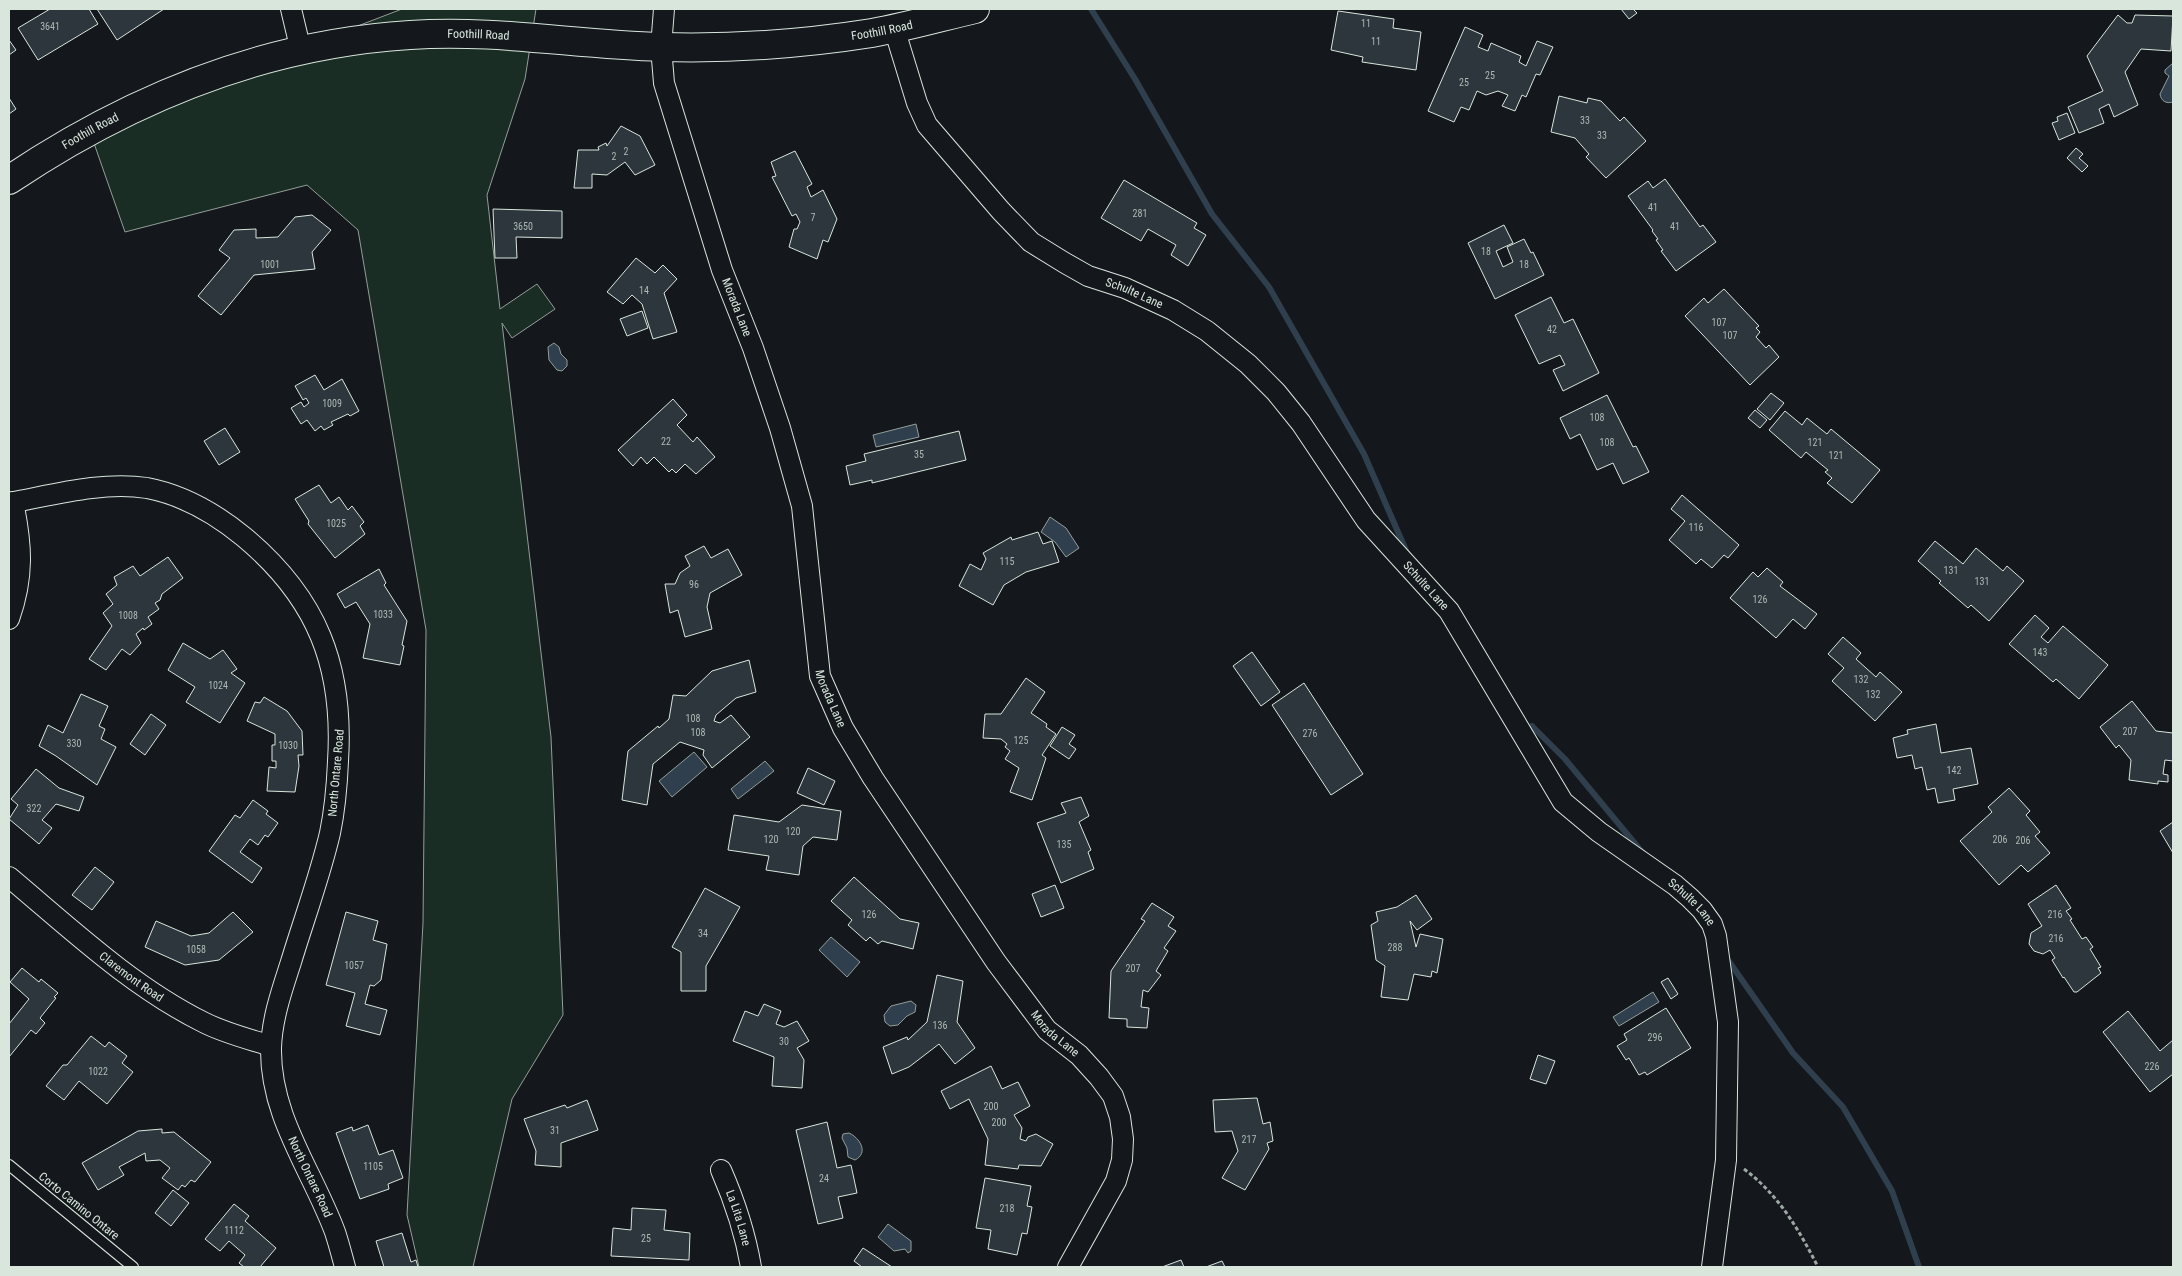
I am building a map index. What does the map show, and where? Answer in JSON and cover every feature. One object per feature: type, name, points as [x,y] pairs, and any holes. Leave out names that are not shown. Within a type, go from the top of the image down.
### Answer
[{"type":"main road","name":"Foothill Road","points":[[9,180],[53,150],[102,123],[152,99],[230,70],[301,51],[357,40],[459,33],[503,34],[661,47],[718,47],[784,43],[847,36],[894,28],[975,9]]},
{"type":"street","points":[[291,9],[301,51]]},
{"type":"street","name":"Morada Lane","points":[[664,9],[661,47],[664,83],[722,270],[753,348],[780,428],[802,506],[820,676],[843,728],[873,778],[991,954],[1047,1030],[1078,1055],[1099,1077],[1113,1096],[1120,1117],[1123,1138],[1122,1160],[1116,1181],[1068,1267]]},
{"type":"street","name":"Schulte Lane","points":[[894,28],[917,103],[927,125],[1001,211],[1031,242],[1064,263],[1088,276],[1126,288],[1173,310],[1207,331],[1248,364],[1276,392],[1300,423],[1366,520],[1449,611],[1563,802],[1599,832],[1675,885],[1702,910],[1712,924],[1716,936],[1728,1022],[1726,1160],[1712,1267]]},
{"type":"street","name":"North Ontare Road","points":[[11,503],[96,487],[148,488],[173,495],[197,505],[230,525],[257,548],[279,570],[304,603],[320,630],[338,693],[340,732],[336,794],[330,832],[320,869],[276,1007],[271,1046],[273,1075],[278,1103],[287,1130],[335,1233],[345,1267]]},
{"type":"street","points":[[9,619],[18,586],[21,562],[20,538],[11,503]]},
{"type":"street","name":"Claremont Road","points":[[9,878],[132,979],[161,998],[204,1023],[271,1046]]},
{"type":"street","name":"La Lita Lane","points":[[721,1170],[745,1234],[751,1267]]},
{"type":"lane","name":"Corto Camino Ontare","points":[[9,1165],[133,1267]]},
{"type":"path","points":[[1726,1160],[1746,1170],[1775,1198],[1800,1233],[1818,1267]]},
{"type":"green space","points":[[402,9],[536,9],[525,79],[487,195],[500,309],[537,284],[555,309],[512,338],[502,323],[551,737],[563,1015],[512,1099],[473,1267],[419,1267],[407,1215],[423,923],[426,630],[358,230],[307,185],[125,232],[89,129]]},
{"type":"water","points":[[2173,63],[2173,102],[2168,103],[2163,100],[2160,94],[2169,76],[2165,73],[2165,70]]},
{"type":"water","points":[[554,343],[559,347],[561,354],[567,360],[567,366],[562,371],[557,370],[549,360],[548,347]]},
{"type":"water","points":[[916,424],[919,437],[876,447],[873,435]]},
{"type":"water","points":[[1050,517],[1066,528],[1079,548],[1066,557],[1055,542],[1041,532]]},
{"type":"water","points":[[694,752],[707,767],[672,797],[659,781]]},
{"type":"water","points":[[765,761],[774,771],[738,799],[731,789]]},
{"type":"water","points":[[831,937],[860,962],[847,977],[819,950]]},
{"type":"water","points":[[1653,992],[1659,1002],[1619,1026],[1613,1017]]},
{"type":"water","points":[[911,1001],[916,1005],[915,1012],[907,1016],[898,1025],[890,1026],[885,1022],[884,1015],[891,1006]]},
{"type":"water","points":[[849,1133],[857,1138],[862,1150],[862,1154],[855,1160],[848,1157],[847,1148],[842,1138],[843,1134]]},
{"type":"water","points":[[888,1224],[911,1241],[911,1251],[908,1253],[905,1249],[894,1251],[878,1237]]},
{"type":"building","points":[[50,9],[89,9],[98,24],[38,60],[18,28]]},
{"type":"building","points":[[97,9],[164,9],[117,40]]},
{"type":"building","points":[[1621,9],[1633,9],[1637,13],[1629,19]]},
{"type":"building","points":[[1338,11],[1394,19],[1393,28],[1421,32],[1416,70],[1362,62],[1363,57],[1331,50]]},
{"type":"building","points":[[2118,15],[2127,23],[2132,23],[2135,15],[2173,16],[2171,51],[2141,49],[2125,72],[2138,105],[2114,117],[2109,104],[2099,109],[2104,123],[2079,133],[2068,107],[2103,91],[2087,56]]},
{"type":"building","points":[[1465,27],[1483,35],[1478,47],[1488,51],[1491,43],[1521,56],[1519,62],[1526,66],[1537,41],[1553,47],[1540,75],[1536,74],[1526,97],[1522,95],[1515,111],[1502,106],[1508,95],[1498,91],[1486,95],[1477,91],[1469,110],[1461,107],[1454,122],[1428,111]]},
{"type":"building","points":[[9,40],[16,50],[9,55]]},
{"type":"building","points":[[1559,96],[1587,103],[1588,98],[1601,101],[1620,121],[1624,117],[1646,141],[1606,178],[1586,157],[1589,154],[1575,138],[1551,132]]},
{"type":"building","points":[[9,98],[16,109],[9,114]]},
{"type":"building","points":[[2067,113],[2075,133],[2059,140],[2052,123],[2058,121],[2057,117]]},
{"type":"building","points":[[621,126],[640,136],[655,165],[635,175],[625,162],[607,175],[592,174],[592,188],[574,188],[578,150],[599,150],[598,147],[606,143],[607,146]]},
{"type":"building","points":[[2076,148],[2083,154],[2079,158],[2088,166],[2082,172],[2067,158]]},
{"type":"building","points":[[795,151],[812,184],[807,187],[811,197],[823,190],[837,219],[828,242],[823,240],[817,259],[789,247],[794,229],[797,229],[800,222],[796,214],[792,216],[772,177],[776,176],[771,162]]},
{"type":"building","points":[[1665,179],[1700,227],[1703,225],[1716,242],[1676,271],[1661,251],[1663,250],[1656,240],[1658,239],[1653,230],[1628,196],[1648,181],[1653,188]]},
{"type":"building","points":[[1124,180],[1197,223],[1194,228],[1206,235],[1188,266],[1171,255],[1176,245],[1148,229],[1141,241],[1101,218]]},
{"type":"building","points":[[493,209],[562,211],[562,238],[516,237],[517,258],[495,258]]},
{"type":"building","points":[[312,215],[331,230],[312,252],[315,269],[254,275],[221,315],[198,296],[230,258],[219,250],[234,230],[256,229],[256,238],[278,237],[295,217]]},
{"type":"building","points":[[1504,225],[1513,243],[1496,251],[1503,267],[1513,262],[1507,247],[1524,239],[1531,253],[1533,252],[1544,275],[1495,299],[1468,243]]},
{"type":"building","points":[[636,258],[655,273],[663,265],[677,279],[664,293],[677,332],[653,339],[642,304],[632,295],[623,304],[607,292]]},
{"type":"building","points":[[1724,289],[1759,326],[1756,328],[1760,332],[1756,337],[1766,348],[1769,345],[1779,357],[1750,385],[1685,316],[1704,298],[1708,303]]},
{"type":"building","points":[[1551,297],[1564,323],[1573,319],[1599,373],[1563,391],[1553,370],[1565,365],[1560,355],[1539,364],[1515,315]]},
{"type":"building","points":[[642,311],[648,328],[627,336],[620,319]]},
{"type":"building","points":[[315,375],[324,390],[342,379],[359,411],[331,422],[333,425],[324,430],[321,426],[315,431],[307,420],[301,424],[291,408],[301,402],[304,407],[309,403],[306,398],[303,400],[295,386]]},
{"type":"building","points":[[1771,393],[1784,403],[1770,420],[1757,409]]},
{"type":"building","points":[[1607,395],[1633,447],[1636,446],[1649,472],[1623,484],[1613,463],[1597,470],[1580,434],[1570,439],[1560,418]]},
{"type":"building","points":[[673,399],[687,415],[677,425],[693,442],[697,437],[715,457],[696,474],[685,464],[676,473],[672,469],[669,472],[654,457],[647,464],[641,457],[633,466],[618,450]]},
{"type":"building","points":[[1755,410],[1767,420],[1760,428],[1748,418]]},
{"type":"building","points":[[1785,411],[1802,425],[1807,418],[1827,434],[1831,429],[1880,470],[1852,503],[1827,483],[1832,478],[1825,472],[1828,470],[1806,452],[1801,458],[1769,430]]},
{"type":"building","points":[[225,428],[240,452],[219,465],[204,441]]},
{"type":"building","points":[[959,431],[966,460],[872,483],[872,480],[850,485],[846,466],[866,461],[864,454]]},
{"type":"building","points":[[319,485],[331,503],[339,497],[348,510],[352,506],[364,522],[360,526],[365,534],[335,558],[308,524],[309,521],[295,499]]},
{"type":"building","points":[[1682,495],[1739,545],[1728,558],[1724,555],[1712,568],[1701,559],[1696,564],[1669,540],[1685,521],[1671,509]]},
{"type":"building","points":[[1038,532],[1043,544],[1052,541],[1059,562],[1026,572],[1004,585],[993,605],[959,586],[970,564],[981,570],[986,559],[983,553],[1011,537],[1012,540]]},
{"type":"building","points":[[1935,541],[1963,564],[1976,548],[2003,571],[2007,566],[2024,581],[1989,621],[1971,605],[1968,608],[1939,583],[1941,581],[1918,561]]},
{"type":"building","points":[[704,546],[711,558],[728,549],[742,575],[710,593],[707,607],[712,629],[685,637],[678,610],[670,613],[665,584],[675,584],[680,573],[690,566],[685,556]]},
{"type":"building","points":[[168,557],[183,578],[162,594],[160,600],[155,603],[159,609],[148,617],[152,624],[136,634],[141,643],[130,655],[122,649],[106,670],[89,659],[112,626],[103,613],[113,604],[106,594],[117,585],[114,577],[133,566],[140,576]]},
{"type":"building","points":[[1767,568],[1783,582],[1780,586],[1817,614],[1805,629],[1793,619],[1776,638],[1730,598],[1753,572],[1758,577]]},
{"type":"building","points":[[379,569],[386,583],[384,585],[407,621],[400,665],[363,658],[370,624],[356,602],[345,608],[337,594]]},
{"type":"building","points":[[2035,615],[2049,628],[2041,637],[2048,643],[2063,626],[2108,665],[2079,699],[2056,679],[2053,682],[2009,644]]},
{"type":"building","points":[[1843,637],[1861,653],[1856,659],[1876,677],[1880,672],[1902,692],[1875,721],[1832,681],[1844,668],[1828,654]]},
{"type":"building","points":[[183,643],[210,659],[223,650],[237,669],[231,673],[245,683],[220,723],[186,702],[195,687],[168,670]]},
{"type":"building","points":[[1252,652],[1280,692],[1261,706],[1233,666]]},
{"type":"building","points":[[749,660],[756,692],[736,698],[716,715],[714,721],[720,723],[731,715],[750,737],[712,768],[703,755],[704,750],[680,742],[653,764],[647,805],[622,800],[628,751],[669,719],[673,695],[686,696],[712,671]]},
{"type":"building","points":[[1026,678],[1045,692],[1031,713],[1047,724],[1046,727],[1056,734],[1042,755],[1046,758],[1032,800],[1010,792],[1019,768],[1005,759],[1010,751],[1005,747],[1007,744],[1001,739],[983,738],[985,714],[1001,714]]},
{"type":"building","points":[[1304,683],[1363,774],[1331,795],[1272,705]]},
{"type":"building","points":[[81,694],[108,706],[99,726],[105,729],[101,739],[116,747],[97,785],[39,746],[48,725],[63,733]]},
{"type":"building","points":[[264,697],[287,711],[302,731],[303,755],[298,755],[299,766],[295,792],[267,791],[269,767],[276,768],[276,761],[272,761],[272,745],[275,745],[275,734],[247,721],[255,702],[260,703]]},
{"type":"building","points":[[2132,701],[2156,731],[2173,733],[2173,761],[2165,760],[2163,774],[2168,775],[2168,782],[2158,781],[2158,784],[2129,780],[2131,760],[2119,745],[2116,748],[2100,727]]},
{"type":"building","points":[[151,714],[166,725],[145,755],[130,744]]},
{"type":"building","points":[[1936,724],[1941,753],[1971,748],[1978,784],[1953,789],[1955,800],[1938,803],[1935,788],[1927,790],[1922,767],[1915,769],[1912,755],[1897,758],[1893,738],[1908,734],[1907,730]]},
{"type":"building","points":[[1062,727],[1075,735],[1069,744],[1076,749],[1069,759],[1050,746]]},
{"type":"building","points":[[808,768],[835,781],[824,805],[797,793]]},
{"type":"building","points":[[36,769],[59,788],[84,797],[79,811],[56,804],[42,820],[52,828],[39,844],[9,819],[18,805],[11,799]]},
{"type":"building","points":[[2009,788],[2030,811],[2026,815],[2040,832],[2035,836],[2050,853],[2028,872],[2021,865],[1999,885],[1960,841],[1992,812],[1988,807]]},
{"type":"building","points":[[1081,797],[1089,816],[1079,822],[1091,850],[1088,852],[1094,869],[1061,883],[1037,823],[1066,813],[1061,803]]},
{"type":"building","points":[[253,800],[268,811],[266,814],[278,823],[268,837],[265,835],[258,845],[250,839],[240,852],[262,868],[252,883],[209,851],[235,815],[240,818]]},
{"type":"building","points":[[802,805],[841,811],[837,840],[813,837],[803,846],[799,875],[766,870],[769,856],[728,850],[734,815],[779,822]]},
{"type":"building","points":[[2173,822],[2173,853],[2160,831]]},
{"type":"building","points":[[95,867],[114,882],[92,910],[72,895]]},
{"type":"building","points":[[854,877],[900,919],[919,923],[913,949],[882,941],[878,944],[870,937],[866,941],[848,925],[852,920],[831,901]]},
{"type":"building","points":[[1055,885],[1064,908],[1041,917],[1032,894]]},
{"type":"building","points":[[2056,885],[2071,908],[2066,911],[2072,919],[2070,920],[2082,939],[2086,937],[2093,947],[2090,949],[2101,967],[2098,968],[2101,973],[2077,992],[2074,992],[2063,978],[2052,960],[2055,958],[2050,950],[2043,954],[2034,951],[2029,944],[2031,933],[2042,926],[2028,904]]},
{"type":"building","points":[[705,888],[740,907],[706,966],[706,991],[681,991],[681,952],[672,947]]},
{"type":"building","points":[[1416,895],[1432,919],[1417,930],[1410,921],[1416,947],[1420,934],[1443,939],[1437,973],[1432,971],[1431,977],[1414,974],[1408,1000],[1381,997],[1385,966],[1376,960],[1371,925],[1378,921],[1376,912],[1397,907]]},
{"type":"building","points":[[1152,903],[1174,917],[1168,926],[1176,931],[1164,948],[1168,951],[1156,971],[1161,975],[1148,992],[1143,990],[1141,1007],[1149,1008],[1147,1028],[1127,1027],[1127,1019],[1109,1018],[1111,971],[1145,921],[1141,919]]},
{"type":"building","points":[[233,912],[253,932],[219,960],[185,965],[145,947],[156,921],[191,936],[209,933]]},
{"type":"building","points":[[346,912],[378,921],[373,940],[387,944],[381,980],[374,986],[370,985],[365,1004],[387,1010],[380,1035],[346,1026],[355,993],[326,985]]},
{"type":"building","points":[[22,968],[39,982],[41,979],[58,993],[40,1018],[45,1023],[36,1034],[31,1030],[9,1057],[9,1024],[29,999],[10,982]]},
{"type":"building","points":[[937,975],[963,981],[957,1022],[975,1048],[955,1064],[939,1044],[909,1067],[892,1074],[883,1047],[907,1037],[908,1040],[927,1022]]},
{"type":"building","points":[[1668,978],[1678,994],[1671,999],[1661,982]]},
{"type":"building","points":[[764,1004],[781,1011],[776,1024],[784,1027],[797,1021],[809,1041],[797,1048],[804,1060],[802,1088],[772,1086],[774,1057],[733,1041],[745,1011],[758,1016]]},
{"type":"building","points":[[1666,1008],[1691,1048],[1647,1075],[1645,1072],[1639,1075],[1629,1058],[1626,1060],[1617,1046],[1627,1040],[1624,1034]]},
{"type":"building","points":[[2128,1011],[2160,1051],[2173,1040],[2173,1074],[2150,1092],[2103,1032]]},
{"type":"building","points":[[91,1036],[105,1047],[109,1042],[127,1056],[122,1063],[133,1072],[107,1104],[79,1081],[64,1100],[46,1086],[63,1065],[67,1065]]},
{"type":"building","points":[[1538,1055],[1555,1061],[1546,1084],[1530,1079]]},
{"type":"building","points":[[991,1066],[1002,1089],[1018,1082],[1030,1106],[1014,1115],[1022,1128],[1020,1139],[1026,1141],[1028,1137],[1036,1134],[1053,1144],[1041,1166],[1019,1165],[1018,1169],[985,1165],[988,1139],[969,1099],[950,1109],[941,1091]]},
{"type":"building","points":[[1257,1098],[1263,1124],[1270,1122],[1273,1141],[1267,1143],[1269,1149],[1245,1190],[1222,1178],[1238,1151],[1232,1131],[1215,1132],[1213,1100]]},
{"type":"building","points":[[587,1100],[598,1130],[561,1143],[561,1167],[535,1165],[536,1151],[524,1119],[565,1105],[567,1108]]},
{"type":"building","points":[[827,1122],[837,1168],[851,1165],[857,1193],[838,1197],[843,1218],[818,1224],[796,1130]]},
{"type":"building","points":[[368,1125],[379,1155],[393,1150],[403,1178],[388,1184],[389,1189],[360,1199],[336,1133],[352,1127],[353,1131]]},
{"type":"building","points":[[162,1129],[162,1133],[174,1132],[211,1162],[195,1182],[191,1180],[185,1187],[182,1185],[178,1190],[162,1178],[170,1168],[160,1160],[146,1161],[145,1153],[119,1167],[124,1175],[98,1190],[82,1163],[138,1131]]},
{"type":"building","points":[[985,1178],[1031,1186],[1027,1206],[1032,1207],[1027,1234],[1022,1233],[1017,1255],[988,1249],[991,1230],[976,1228]]},
{"type":"building","points":[[173,1190],[189,1203],[171,1226],[155,1213]]},
{"type":"building","points":[[234,1204],[249,1216],[245,1221],[276,1248],[260,1267],[244,1267],[239,1263],[245,1255],[229,1241],[220,1251],[205,1239]]},
{"type":"building","points":[[632,1208],[666,1210],[664,1230],[690,1233],[689,1260],[611,1256],[613,1228],[631,1230]]},
{"type":"building","points":[[402,1233],[411,1262],[416,1260],[418,1267],[384,1267],[376,1241]]},
{"type":"building","points":[[863,1248],[892,1267],[862,1267],[854,1261]]},
{"type":"building","points":[[1181,1260],[1184,1267],[1162,1267]]},
{"type":"building","points":[[1222,1261],[1225,1267],[1206,1267]]},
{"type":"waterway","points":[[1091,9],[1135,79],[1212,214],[1269,287],[1364,454],[1408,555]]},
{"type":"waterway","points":[[1532,726],[1565,759],[1642,852]]},
{"type":"waterway","points":[[1728,960],[1793,1053],[1843,1107],[1892,1191],[1919,1267]]}]
